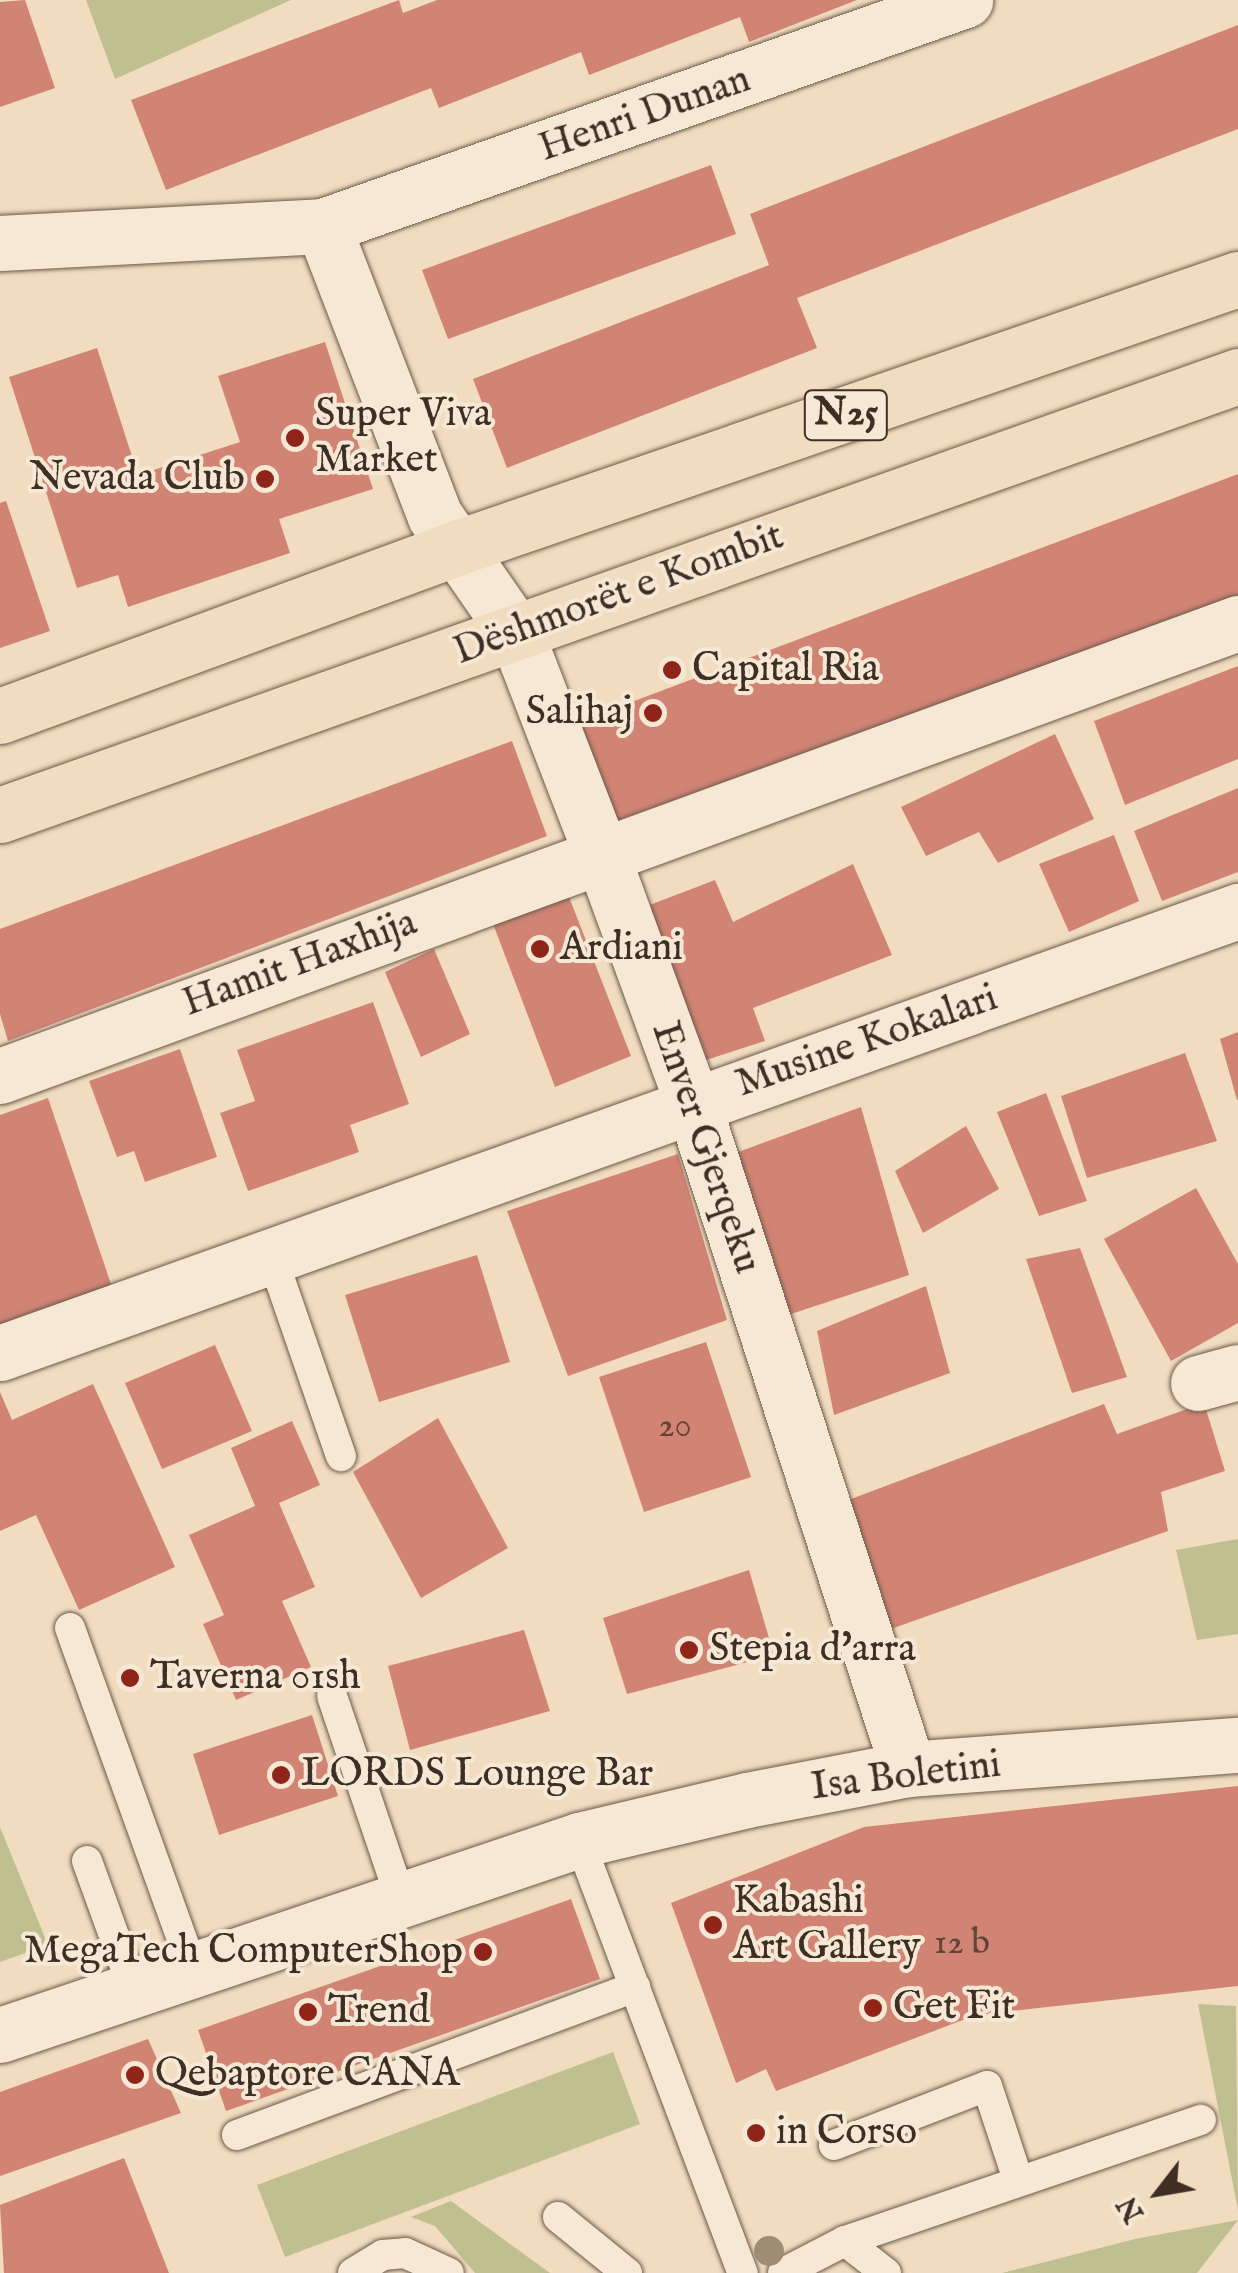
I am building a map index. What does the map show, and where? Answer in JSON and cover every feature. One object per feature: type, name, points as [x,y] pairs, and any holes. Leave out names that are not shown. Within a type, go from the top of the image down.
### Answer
[{"type":"main road","name":"N25","points":[[0,716],[444,533],[1238,278]]},
{"type":"main road","name":"Dëshmorët e Kombit","points":[[0,815],[1238,376]]},
{"type":"street","name":"Henri Dunan","points":[[0,242],[324,226],[965,0]]},
{"type":"street","points":[[324,226],[444,533]]},
{"type":"street","name":"Enver Gjerqeku","points":[[444,533],[516,634],[600,852],[693,1104],[908,1769]]},
{"type":"street","name":"Hamit Haxhija","points":[[0,1076],[600,852],[1238,623]]},
{"type":"street","name":"Musine Kokalari","points":[[0,1353],[1238,912]]},
{"type":"street","name":"Isa Boletini","points":[[0,2035],[192,1967],[579,1840],[908,1769],[1238,1745]]},
{"type":"lane","points":[[271,1254],[341,1456]]},
{"type":"lane","points":[[70,1628],[192,1967]]},
{"type":"lane","points":[[332,1696],[400,1897]]},
{"type":"lane","points":[[579,1840],[743,2273]]},
{"type":"lane","points":[[87,1861],[133,1988]]},
{"type":"lane","points":[[237,2135],[636,1988]]},
{"type":"lane","points":[[834,2144],[988,2086],[1018,2180]]},
{"type":"lane","points":[[783,2273],[845,2241],[1201,2120]]},
{"type":"lane","points":[[558,2216],[627,2273]]},
{"type":"lane","points":[[845,2241],[886,2273]]},
{"type":"lane","points":[[353,2273],[383,2255],[405,2253],[449,2273]]},
{"type":"green space","points":[[86,0],[291,0],[115,79]]},
{"type":"green space","points":[[1238,1539],[1238,1634],[1197,1640],[1176,1550]]},
{"type":"green space","points":[[0,1827],[48,1945],[0,1962]]},
{"type":"green space","points":[[1198,2004],[1236,2006],[1238,2210]]},
{"type":"green space","points":[[613,2052],[640,2124],[285,2257],[257,2185]]},
{"type":"green space","points":[[451,2201],[550,2273],[475,2273],[435,2226],[411,2217]]},
{"type":"green space","points":[[1238,2220],[1197,2273],[1002,2273],[1135,2239]]},
{"type":"building","points":[[25,0],[55,88],[0,107],[0,2]]},
{"type":"building","points":[[399,0],[403,13],[437,0],[857,0],[749,42],[740,17],[589,75],[581,52],[439,108],[431,88],[166,190],[131,100]]},
{"type":"building","points":[[1238,25],[1238,129],[797,298],[817,348],[507,468],[473,379],[769,265],[750,214]]},
{"type":"building","points":[[711,165],[736,234],[448,339],[422,270]]},
{"type":"building","points":[[325,342],[373,489],[279,519],[290,553],[128,607],[118,575],[77,588],[9,377],[97,348],[138,475],[240,442],[218,376]]},
{"type":"building","points":[[1238,474],[1238,595],[614,822],[573,724]]},
{"type":"building","points":[[6,501],[50,631],[0,648],[0,503]]},
{"type":"building","points":[[1238,666],[1238,759],[1125,805],[1094,721]]},
{"type":"building","points":[[1055,734],[1094,819],[998,863],[979,832],[926,856],[901,807]]},
{"type":"building","points":[[512,741],[547,836],[8,1041],[0,1014],[0,929]]},
{"type":"building","points":[[1238,788],[1238,872],[1162,901],[1134,831]]},
{"type":"building","points":[[1114,835],[1139,901],[1069,932],[1039,864]]},
{"type":"building","points":[[853,864],[892,955],[753,1008],[765,1041],[703,1061],[647,906],[715,880],[733,922]]},
{"type":"building","points":[[562,879],[631,1056],[555,1087],[487,908]]},
{"type":"building","points":[[434,949],[470,1034],[421,1057],[385,972]]},
{"type":"building","points":[[373,1002],[409,1104],[350,1125],[359,1152],[248,1191],[220,1113],[255,1101],[237,1050]]},
{"type":"building","points":[[1238,1032],[1238,1100],[1237,1100],[1220,1039]]},
{"type":"building","points":[[180,1049],[217,1157],[145,1182],[134,1151],[117,1157],[89,1081]]},
{"type":"building","points":[[1185,1053],[1217,1141],[1087,1178],[1061,1096]]},
{"type":"building","points":[[1046,1093],[1087,1201],[1039,1216],[997,1112]]},
{"type":"building","points":[[48,1098],[112,1287],[0,1331],[0,1115]]},
{"type":"building","points":[[861,1107],[909,1275],[779,1318],[730,1155]]},
{"type":"building","points":[[966,1126],[999,1189],[923,1233],[895,1171]]},
{"type":"building","points":[[678,1154],[727,1320],[568,1376],[507,1211]]},
{"type":"building","points":[[1196,1188],[1238,1264],[1238,1323],[1171,1361],[1104,1239]]},
{"type":"building","points":[[1080,1248],[1127,1377],[1072,1393],[1026,1259]]},
{"type":"building","points":[[477,1255],[510,1362],[379,1402],[345,1295]]},
{"type":"building","points":[[926,1286],[950,1373],[834,1415],[817,1331]]},
{"type":"building","points":[[706,1342],[751,1477],[644,1512],[599,1377]]},
{"type":"building","points":[[215,1345],[252,1431],[162,1469],[125,1383]]},
{"type":"building","points":[[93,1384],[175,1567],[79,1610],[36,1515],[0,1531],[0,1392],[12,1420]]},
{"type":"building","points":[[1204,1403],[1225,1471],[1161,1492],[1168,1531],[888,1630],[843,1502],[1104,1404],[1117,1434]]},
{"type":"building","points":[[438,1418],[508,1548],[421,1598],[353,1472]]},
{"type":"building","points":[[292,1421],[320,1485],[279,1503],[315,1587],[282,1601],[311,1667],[236,1700],[203,1624],[224,1615],[189,1535],[255,1506],[231,1448]]},
{"type":"building","points":[[749,1570],[774,1655],[627,1694],[603,1618]]},
{"type":"building","points":[[524,1630],[550,1711],[410,1750],[388,1666]]},
{"type":"building","points":[[312,1715],[338,1796],[219,1835],[193,1754]]},
{"type":"building","points":[[1238,1786],[1238,1986],[976,2015],[776,2091],[766,2069],[736,2083],[671,1903],[864,1827]]},
{"type":"building","points":[[571,1899],[600,1979],[226,2111],[198,2030]]},
{"type":"building","points":[[148,2039],[181,2113],[0,2176],[0,2092]]},
{"type":"building","points":[[124,2158],[169,2273],[4,2273],[0,2205]]},
{"type":"place","name":"Super Viva Market","points":[[295,438]]},
{"type":"place","name":"Nevada Club","points":[[265,479]]},
{"type":"place","name":"Capital Ria","points":[[672,670]]},
{"type":"place","name":"Salihaj","points":[[653,713]]},
{"type":"place","name":"Ardiani","points":[[540,949]]},
{"type":"place","name":"Stepia d'arra","points":[[689,1650]]},
{"type":"place","name":"Taverna 01sh","points":[[130,1678]]},
{"type":"place","name":"LORDS Lounge Bar","points":[[281,1775]]},
{"type":"place","name":"Kabashi Art Gallery","points":[[713,1925]]},
{"type":"place","name":"MegaTech ComputerShop","points":[[483,1952]]},
{"type":"place","name":"Get Fit","points":[[873,2008]]},
{"type":"place","name":"Trend","points":[[308,2012]]},
{"type":"place","name":"Qebaptore CANA","points":[[135,2075]]},
{"type":"place","name":"in Corso","points":[[756,2133]]}]
